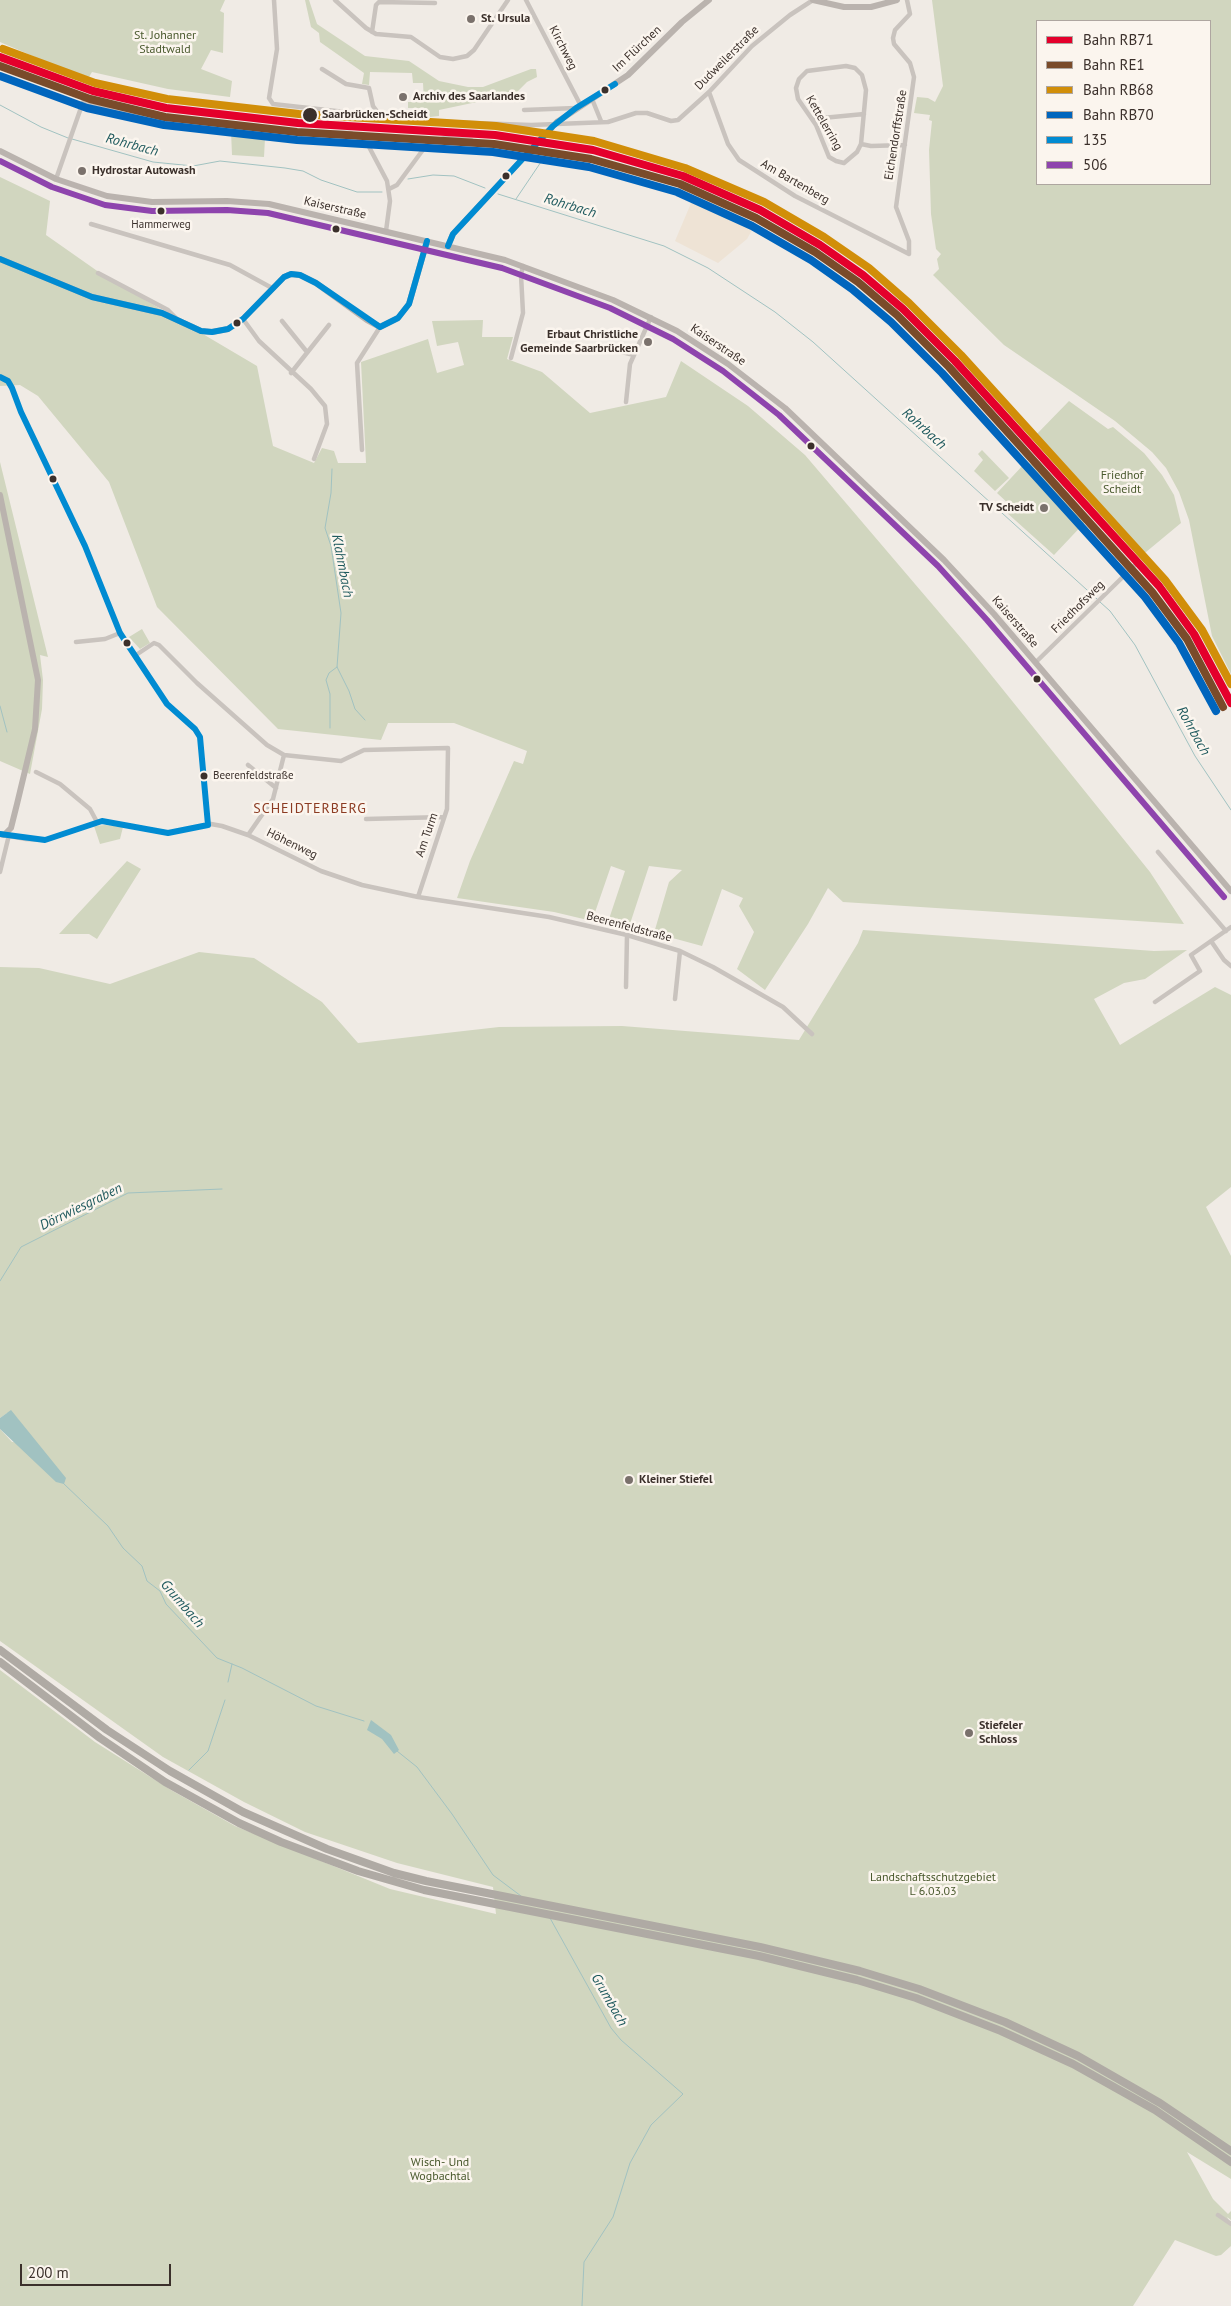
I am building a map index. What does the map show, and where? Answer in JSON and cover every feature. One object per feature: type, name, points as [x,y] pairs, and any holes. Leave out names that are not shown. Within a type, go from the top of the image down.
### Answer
[{"type":"highway","points":[[0,1650],[107,1730],[202,1790],[285,1832],[393,1877],[638,1922],[811,1958],[919,1989],[1005,2022],[1078,2056],[1160,2103],[1231,2151]]},
{"type":"highway","points":[[0,1662],[100,1738],[165,1782],[239,1823],[281,1842],[487,1904],[759,1956],[848,1978],[916,1998],[1001,2031],[1074,2064],[1124,2092],[1231,2162]]},
{"type":"main road","name":"Im Flürchen","points":[[448,246],[453,234],[559,121],[628,74],[682,22],[709,0]]},
{"type":"main road","name":"Dudweilerstraße","points":[[813,0],[834,6],[852,7],[882,5],[897,0]]},
{"type":"main road","name":"Kaiserstraße","points":[[0,151],[80,189],[116,197],[152,202],[257,203],[386,231],[523,266],[651,317],[694,341],[785,408],[944,560],[1036,662],[1231,891]]},
{"type":"main road","points":[[0,259],[92,298],[162,313],[202,331],[212,332],[228,329],[243,319],[272,288],[284,277],[292,274],[308,278],[380,327],[398,318],[409,304],[427,241]]},
{"type":"main road","points":[[0,495],[38,680],[36,729],[11,828],[4,835]]},
{"type":"street","name":"Dudweilerstraße","points":[[274,0],[277,42],[268,98],[270,102],[345,112],[356,117],[531,125],[601,121],[648,113],[675,121],[709,92],[752,46],[790,15],[813,0]]},
{"type":"street","points":[[335,0],[372,32],[407,36],[440,57],[458,59],[474,50],[508,0]]},
{"type":"street","name":"Kirchweg","points":[[526,0],[578,107]]},
{"type":"street","name":"Eichendorffstraße","points":[[907,0],[910,14],[896,30],[893,38],[894,44],[910,63],[914,77],[896,207],[909,241],[909,254]]},
{"type":"street","points":[[372,32],[376,5],[379,2],[435,3]]},
{"type":"street","name":"Kettelerring","points":[[830,66],[855,68],[862,75],[866,90],[864,114],[862,144],[851,159],[844,163],[836,161],[829,157],[812,119],[798,99],[797,83],[807,71],[830,66]]},
{"type":"street","points":[[322,69],[346,84],[370,88],[373,106],[382,118]]},
{"type":"street","name":"Am Bartenberg","points":[[709,92],[728,144],[738,160],[795,196],[909,254]]},
{"type":"street","points":[[592,99],[601,121]]},
{"type":"street","points":[[56,179],[83,102],[152,118],[252,133],[351,133],[366,142],[383,170],[389,189],[386,231]]},
{"type":"street","name":"Im Flürchen","points":[[524,110],[578,107]]},
{"type":"street","points":[[554,109],[559,121]]},
{"type":"street","points":[[812,119],[864,114]]},
{"type":"street","points":[[389,189],[397,185],[428,143],[445,138],[470,140]]},
{"type":"street","name":"Kettelerring","points":[[862,144],[871,146],[905,145]]},
{"type":"street","points":[[91,224],[230,265],[272,288]]},
{"type":"street","points":[[510,358],[523,314],[521,275],[523,266]]},
{"type":"street","points":[[98,273],[168,310],[179,321]]},
{"type":"street","points":[[626,402],[628,370],[651,317]]},
{"type":"street","points":[[243,319],[259,341],[291,373],[315,393],[326,410],[326,428],[314,459]]},
{"type":"street","points":[[282,321],[307,352]]},
{"type":"street","points":[[291,373],[329,325]]},
{"type":"street","points":[[362,450],[357,363],[380,327]]},
{"type":"street","points":[[602,347],[634,355]]},
{"type":"street","points":[[0,377],[8,382],[12,388],[21,412],[85,546],[120,633],[167,704],[195,729],[200,737],[208,825]]},
{"type":"street","name":"Friedhofsweg","points":[[1036,662],[1134,566]]},
{"type":"street","points":[[76,642],[105,639],[120,633]]},
{"type":"street","points":[[136,655],[154,643],[159,645],[198,684],[267,745],[284,756],[271,804],[248,835]]},
{"type":"street","name":"Am Turm","points":[[284,756],[341,761],[364,750],[448,748],[447,800],[444,817],[418,897]]},
{"type":"street","points":[[248,766],[276,788]]},
{"type":"street","points":[[36,772],[60,784],[90,809],[97,822]]},
{"type":"street","points":[[366,819],[444,817]]},
{"type":"street","name":"Höhenweg","points":[[4,835],[45,840],[97,822],[108,822],[168,833],[208,825],[222,826],[248,835],[321,871],[362,886],[418,897]]},
{"type":"street","points":[[0,872],[4,835]]},
{"type":"street","points":[[1158,852],[1226,931]]},
{"type":"street","name":"Beerenfeldstraße","points":[[418,897],[549,917],[627,935],[680,950],[713,966],[783,1007],[812,1034]]},
{"type":"street","points":[[1155,1002],[1200,971],[1191,955],[1231,927]]},
{"type":"street","points":[[626,987],[627,935]]},
{"type":"street","points":[[1211,941],[1224,960],[1231,966]]},
{"type":"street","points":[[675,999],[680,950]]},
{"type":"street","points":[[1218,2215],[1231,2224]]},
{"type":"green space","name":"St. Johanner Stadtwald","points":[[0,0],[225,0],[220,11],[224,13],[223,53],[211,50],[201,69],[232,81],[230,97],[168,89],[92,72],[89,77],[49,63],[0,42]]},
{"type":"green space","points":[[305,0],[309,0],[317,24],[365,56],[409,61],[439,81],[468,87],[483,87],[531,69],[536,69],[537,77],[527,82],[515,94],[439,110],[439,116],[430,117],[428,112],[420,111],[420,108],[408,108],[408,102],[424,102],[423,83],[413,83],[412,73],[370,72],[369,85],[362,84],[364,73],[320,42],[319,33],[311,27]]},
{"type":"green space","points":[[932,0],[1231,0],[1231,674],[1212,636],[1189,520],[1179,492],[1166,468],[1152,452],[1115,421],[1004,345],[933,275],[939,269],[937,259],[941,254],[936,249],[931,214],[929,150],[932,121],[929,120],[930,115],[914,113],[917,97],[928,98],[935,102],[943,86]]},
{"type":"green space","points":[[231,131],[270,137],[265,138],[264,157],[232,155]]},
{"type":"green space","points":[[0,177],[50,201],[46,235],[103,275],[257,366],[273,446],[314,463],[322,448],[334,451],[338,463],[366,463],[361,362],[428,339],[437,373],[464,365],[458,342],[437,346],[432,321],[483,320],[482,337],[513,337],[507,359],[542,372],[590,413],[666,397],[681,361],[748,406],[805,455],[967,645],[1150,872],[1184,924],[843,902],[828,888],[808,924],[765,990],[737,969],[754,932],[739,906],[743,898],[722,889],[702,946],[654,933],[669,882],[682,870],[649,866],[628,930],[607,925],[625,871],[611,866],[592,921],[554,912],[457,898],[470,861],[514,761],[523,764],[527,751],[454,723],[388,723],[381,740],[278,729],[157,607],[109,482],[38,396],[20,385],[0,386]]},
{"type":"green space","name":"Friedhof Scheidt","points":[[1069,401],[1108,429],[1113,427],[1144,453],[1162,475],[1174,495],[1181,523],[1140,557],[1033,438]]},
{"type":"green space","points":[[982,450],[1009,478],[995,491],[974,471],[983,460],[978,454]]},
{"type":"green space","points":[[0,462],[48,657],[40,655],[43,680],[42,709],[30,774],[0,761]]},
{"type":"green space","name":"TV Scheidt","points":[[1025,463],[1035,464],[1047,474],[1088,519],[1054,555],[1006,512],[1011,506],[997,493]]},
{"type":"green space","points":[[142,629],[150,643],[140,649],[129,637]]},
{"type":"green space","points":[[94,826],[123,827],[120,839],[100,844]]},
{"type":"green space","points":[[127,861],[141,869],[97,939],[89,934],[59,934]]},
{"type":"green space","points":[[863,930],[1154,951],[1187,950],[1145,979],[1124,983],[1094,999],[1120,1045],[1215,987],[1231,995],[1231,1187],[1206,1207],[1231,1256],[1231,2179],[1187,2152],[1213,2199],[1228,2214],[1231,2211],[1231,2220],[1227,2217],[1231,2224],[1231,2246],[1221,2255],[1216,2256],[1175,2240],[1133,2306],[0,2306],[0,1670],[95,1742],[171,1790],[235,1826],[390,1889],[496,1914],[493,1887],[397,1863],[305,1832],[244,1802],[163,1757],[0,1641],[0,1429],[12,1442],[35,1443],[17,1418],[7,1413],[0,1418],[0,967],[39,968],[110,984],[199,952],[254,958],[322,1002],[358,1043],[499,1027],[622,1026],[799,1040],[858,943]]},
{"type":"shaded area","points":[[697,189],[725,201],[743,217],[756,223],[747,239],[718,263],[675,241]]},
{"type":"water","points":[[11,1410],[66,1478],[64,1484],[56,1482],[0,1429],[0,1418]]},
{"type":"water","points":[[371,1720],[391,1735],[399,1750],[394,1754],[382,1739],[367,1730]]},
{"type":"waterway","name":"Rohrbach","points":[[0,105],[41,127],[68,138]]},
{"type":"waterway","name":"Rohrbach","points":[[72,139],[153,162],[193,166],[220,161],[285,168],[303,171],[321,180],[357,192],[382,192]]},
{"type":"waterway","points":[[516,199],[545,156],[587,160]]},
{"type":"waterway","points":[[597,161],[633,168],[695,193]]},
{"type":"waterway","name":"Rohrbach","points":[[408,179],[433,175],[454,176],[485,188]]},
{"type":"waterway","name":"Rohrbach","points":[[498,194],[664,246],[708,268],[775,312],[813,342],[1097,599]]},
{"type":"waterway","points":[[699,194],[705,197]]},
{"type":"waterway","name":"Klahmbach","points":[[332,469],[331,493],[325,528],[331,546],[341,613],[337,667],[349,691],[355,709],[365,720]]},
{"type":"waterway","name":"Rohrbach","points":[[1100,602],[1110,611],[1135,645],[1195,756],[1231,810]]},
{"type":"waterway","name":"Klahmbach","points":[[330,728],[330,694],[326,680],[329,673],[337,667]]},
{"type":"waterway","points":[[0,706],[7,732]]},
{"type":"waterway","name":"Dörrwiesgraben","points":[[0,1281],[21,1247],[128,1193],[222,1189]]},
{"type":"waterway","name":"Grumbach","points":[[63,1483],[108,1526],[123,1548],[142,1566],[147,1581],[160,1591],[166,1604],[217,1658],[242,1668],[316,1706],[364,1721]]},
{"type":"waterway","points":[[228,1682],[232,1664]]},
{"type":"waterway","points":[[189,1770],[208,1751],[225,1700]]},
{"type":"waterway","name":"Grumbach","points":[[397,1751],[417,1767],[452,1814],[493,1875],[521,1896]]},
{"type":"waterway","name":"Grumbach","points":[[550,1918],[611,2028],[621,2040],[683,2094],[651,2125],[630,2163],[613,2217],[584,2262],[582,2306]]},
{"type":"rail line","name":"RB68","points":[[3,49],[95,83],[167,99],[299,114],[496,126],[594,141],[685,168],[764,202],[824,237],[869,268],[909,303],[961,355],[1165,580],[1202,630],[1231,684]]},
{"type":"rail line","name":"RB71","points":[[0,57],[93,91],[166,108],[298,123],[495,135],[593,150],[683,176],[760,210],[820,245],[863,275],[903,309],[955,361],[1159,586],[1194,634],[1231,703]]},
{"type":"rail line","name":"RE1","points":[[0,66],[90,99],[165,117],[297,132],[494,144],[591,159],[680,184],[756,218],[815,252],[858,282],[897,315],[949,367],[1152,592],[1187,639],[1223,707]]},
{"type":"rail line","name":"RB70","points":[[0,76],[87,108],[164,125],[297,140],[493,152],[589,167],[677,192],[752,226],[811,260],[852,289],[891,322],[942,373],[1145,597],[1179,643],[1216,711]]},
{"type":"transit line","name":"135","points":[[448,246],[453,234],[553,126],[576,108],[615,84]]},
{"type":"transit line","name":"506","points":[[0,161],[52,187],[105,205],[152,211],[227,210],[268,213],[502,268],[610,308],[673,339],[723,371],[779,415],[938,566],[987,620],[1224,897]]},
{"type":"transit line","name":"135","points":[[0,259],[92,297],[162,313],[201,331],[212,332],[228,329],[243,319],[284,277],[291,274],[300,275],[316,283],[380,327],[398,318],[409,304],[427,241]]},
{"type":"transit line","name":"135","points":[[0,377],[8,381],[12,388],[21,412],[85,546],[120,633],[167,704],[195,729],[200,737],[208,825]]},
{"type":"transit line","name":"135","points":[[0,834],[45,840],[102,821],[168,833],[208,825]]},
{"type":"place","name":"St. Ursula","points":[[471,19]]},
{"type":"place","name":"Archiv des Saarlandes","points":[[403,97]]},
{"type":"place","name":"Saarbrücken-Scheidt","points":[[310,115]]},
{"type":"place","name":"Hydrostar Autowash","points":[[82,171]]},
{"type":"place","name":"Hammerweg","points":[[161,211]]},
{"type":"place","name":"Erbaut Christliche Gemeinde Saarbrücken","points":[[648,342]]},
{"type":"place","name":"TV Scheidt","points":[[1044,508]]},
{"type":"place","name":"Beerenfeldstraße","points":[[204,776]]},
{"type":"place","name":"Kleiner Stiefel","points":[[629,1480]]},
{"type":"place","name":"Stiefeler Schloss","points":[[969,1733]]},
{"type":"district","name":"SCHEIDTERBERG","points":[[310,809]]},
{"type":"park label","name":"Landschaftsschutzgebiet L 6.03.03","points":[[933,1885]]},
{"type":"park label","name":"Wisch- Und Wogbachtal","points":[[440,2170]]}]
